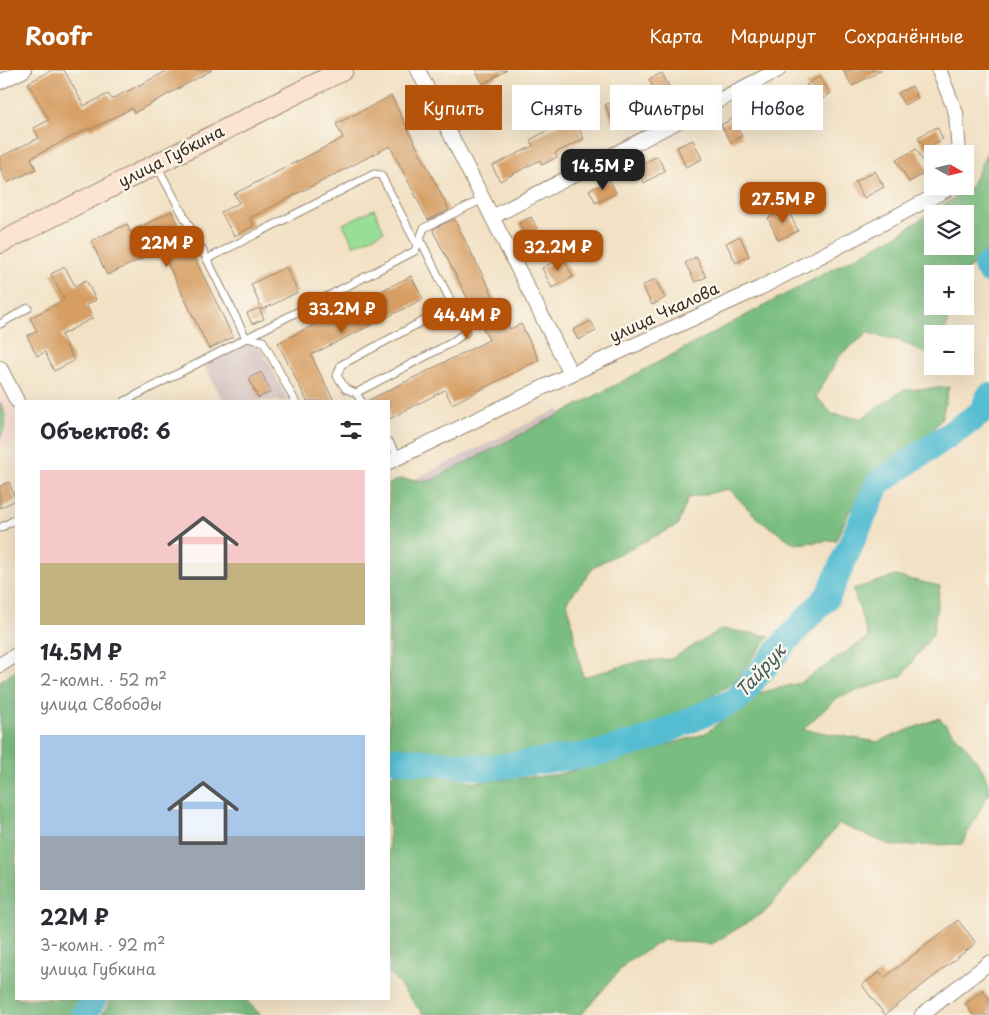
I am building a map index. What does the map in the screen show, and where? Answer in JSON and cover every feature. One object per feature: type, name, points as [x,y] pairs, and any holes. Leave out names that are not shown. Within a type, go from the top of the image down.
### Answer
[{"type":"main road","name":"улица Губкина","points":[[0,243],[343,70]]},
{"type":"street","points":[[0,82],[24,70]]},
{"type":"street","points":[[418,70],[571,374]]},
{"type":"street","points":[[492,217],[778,70]]},
{"type":"street","points":[[939,70],[956,112],[958,145]]},
{"type":"street","name":"улица Чкалова","points":[[394,460],[571,374],[760,288],[937,195]]},
{"type":"street","points":[[0,368],[16,400]]},
{"type":"street","points":[[0,665],[15,656]]},
{"type":"street","points":[[922,1015],[989,963]]},
{"type":"lane","points":[[155,164],[207,260],[246,338]]},
{"type":"lane","points":[[207,260],[374,174],[381,175],[466,332],[451,343],[356,393]]},
{"type":"lane","points":[[127,400],[415,251],[424,228],[483,199]]},
{"type":"lane","points":[[360,400],[356,393],[346,389],[337,376],[341,365],[453,305]]},
{"type":"lane","points":[[0,324],[28,308]]},
{"type":"lane","points":[[246,338],[263,341],[294,400]]},
{"type":"lane","points":[[390,446],[394,460]]},
{"type":"lane","points":[[0,528],[15,520]]},
{"type":"shaded area","points":[[255,335],[288,400],[222,400],[202,361]]},
{"type":"shaded area","points":[[0,386],[15,415],[15,441],[0,448]]},
{"type":"shaded area","points":[[558,409],[565,423],[399,505],[392,490]]},
{"type":"green space","points":[[989,148],[989,254],[974,265],[924,265],[924,315],[948,315],[947,325],[924,325],[924,353],[901,341],[868,333],[841,354],[816,396],[832,414],[862,418],[903,390],[949,387],[942,417],[926,440],[879,473],[849,512],[836,540],[795,544],[759,520],[729,489],[688,498],[678,525],[596,565],[567,601],[583,677],[641,661],[671,659],[722,629],[770,636],[733,683],[683,713],[631,736],[561,751],[489,759],[420,749],[390,750],[390,484],[399,479],[430,481],[572,408],[897,235],[924,217],[924,255],[974,255],[974,205],[943,205],[959,195],[974,195],[974,180]]},
{"type":"green space","points":[[374,209],[384,231],[354,246],[343,224]]},
{"type":"green space","points":[[0,402],[6,424],[0,438]]},
{"type":"green space","points":[[895,576],[940,586],[933,634],[902,676],[838,697],[803,729],[877,742],[939,718],[971,752],[988,783],[989,793],[962,844],[893,846],[839,824],[765,912],[712,944],[663,940],[626,963],[581,1015],[423,1014],[390,973],[390,776],[402,771],[474,782],[555,775],[630,756],[704,734],[759,693],[800,683],[868,637],[853,589]]},
{"type":"green space","points":[[15,672],[15,1000],[77,1000],[72,1015],[0,1015],[0,681]]},
{"type":"green space","points":[[110,1000],[246,1000],[261,1015],[102,1015]]},
{"type":"building","points":[[52,70],[64,70],[84,106],[108,94],[112,99],[169,70],[212,70],[134,113],[132,108],[31,158],[36,169],[7,183],[0,168],[0,157],[39,138],[34,128],[49,120],[28,83]]},
{"type":"building","points":[[475,70],[507,70],[483,84]]},
{"type":"building","points":[[843,70],[882,70],[852,86]]},
{"type":"building","points":[[662,73],[668,85],[652,85],[649,79]]},
{"type":"building","points":[[820,76],[830,94],[823,98],[823,85],[806,85]]},
{"type":"building","points":[[912,86],[918,98],[904,105],[898,93]]},
{"type":"building","points":[[391,96],[405,124],[405,130],[408,130],[449,210],[428,220],[390,146],[250,218],[254,226],[234,236],[221,212],[239,203],[234,194],[343,138],[336,124]]},
{"type":"building","points":[[610,103],[610,117],[605,105]]},
{"type":"building","points":[[732,119],[732,130],[738,130],[742,136],[731,142],[722,124]]},
{"type":"building","points":[[937,127],[943,139],[932,145],[924,145],[924,147],[918,137]]},
{"type":"building","points":[[549,130],[580,130],[584,139],[555,153],[557,157],[542,165],[540,160],[500,181],[492,166],[533,146],[530,140]]},
{"type":"building","points":[[693,140],[702,159],[686,167],[677,147]]},
{"type":"building","points":[[916,149],[924,163],[924,174],[909,182],[896,160]]},
{"type":"building","points":[[657,156],[665,171],[644,183],[636,168]]},
{"type":"building","points":[[875,171],[884,187],[864,198],[855,182]]},
{"type":"building","points":[[610,180],[616,193],[596,203],[589,190]]},
{"type":"building","points":[[787,208],[798,231],[778,240],[768,218]]},
{"type":"building","points":[[172,211],[233,337],[209,349],[161,250],[107,275],[91,241],[127,224],[130,232]]},
{"type":"building","points":[[531,217],[542,238],[530,244],[519,223]]},
{"type":"building","points":[[454,219],[510,329],[521,324],[539,360],[452,404],[445,390],[390,418],[390,400],[369,400],[489,340],[433,229]]},
{"type":"building","points":[[740,236],[749,256],[736,263],[726,243]]},
{"type":"building","points":[[563,257],[573,277],[552,288],[542,268]]},
{"type":"building","points":[[696,257],[706,277],[695,282],[685,263]]},
{"type":"building","points":[[65,267],[75,286],[86,280],[96,300],[86,305],[93,318],[61,335],[74,361],[54,371],[45,352],[37,356],[27,336],[37,331],[30,318],[64,300],[51,274]]},
{"type":"building","points":[[286,267],[298,292],[262,310],[251,284]]},
{"type":"building","points":[[411,276],[423,299],[311,355],[334,400],[306,400],[278,343]]},
{"type":"building","points":[[655,279],[665,298],[652,305],[642,286]]},
{"type":"building","points":[[259,308],[264,319],[252,324],[247,313]]},
{"type":"building","points":[[591,321],[596,331],[578,340],[573,330]]},
{"type":"building","points":[[261,372],[271,392],[258,398],[249,378]]},
{"type":"building","points":[[9,482],[15,500],[0,508],[0,486]]},
{"type":"building","points":[[958,920],[976,943],[885,1015],[862,985],[880,972],[884,978]]},
{"type":"building","points":[[983,990],[989,998],[989,1015],[973,1015],[965,1004]]},
{"type":"waterway","name":"Тайрук","points":[[989,264],[986,266],[989,271]]},
{"type":"waterway","name":"Тайрук","points":[[390,759],[489,768],[594,754],[648,739],[736,700],[795,631],[828,596],[878,483],[981,413],[989,396]]},
{"type":"waterway","name":"Тайрук","points":[[84,1015],[93,1000]]}]
